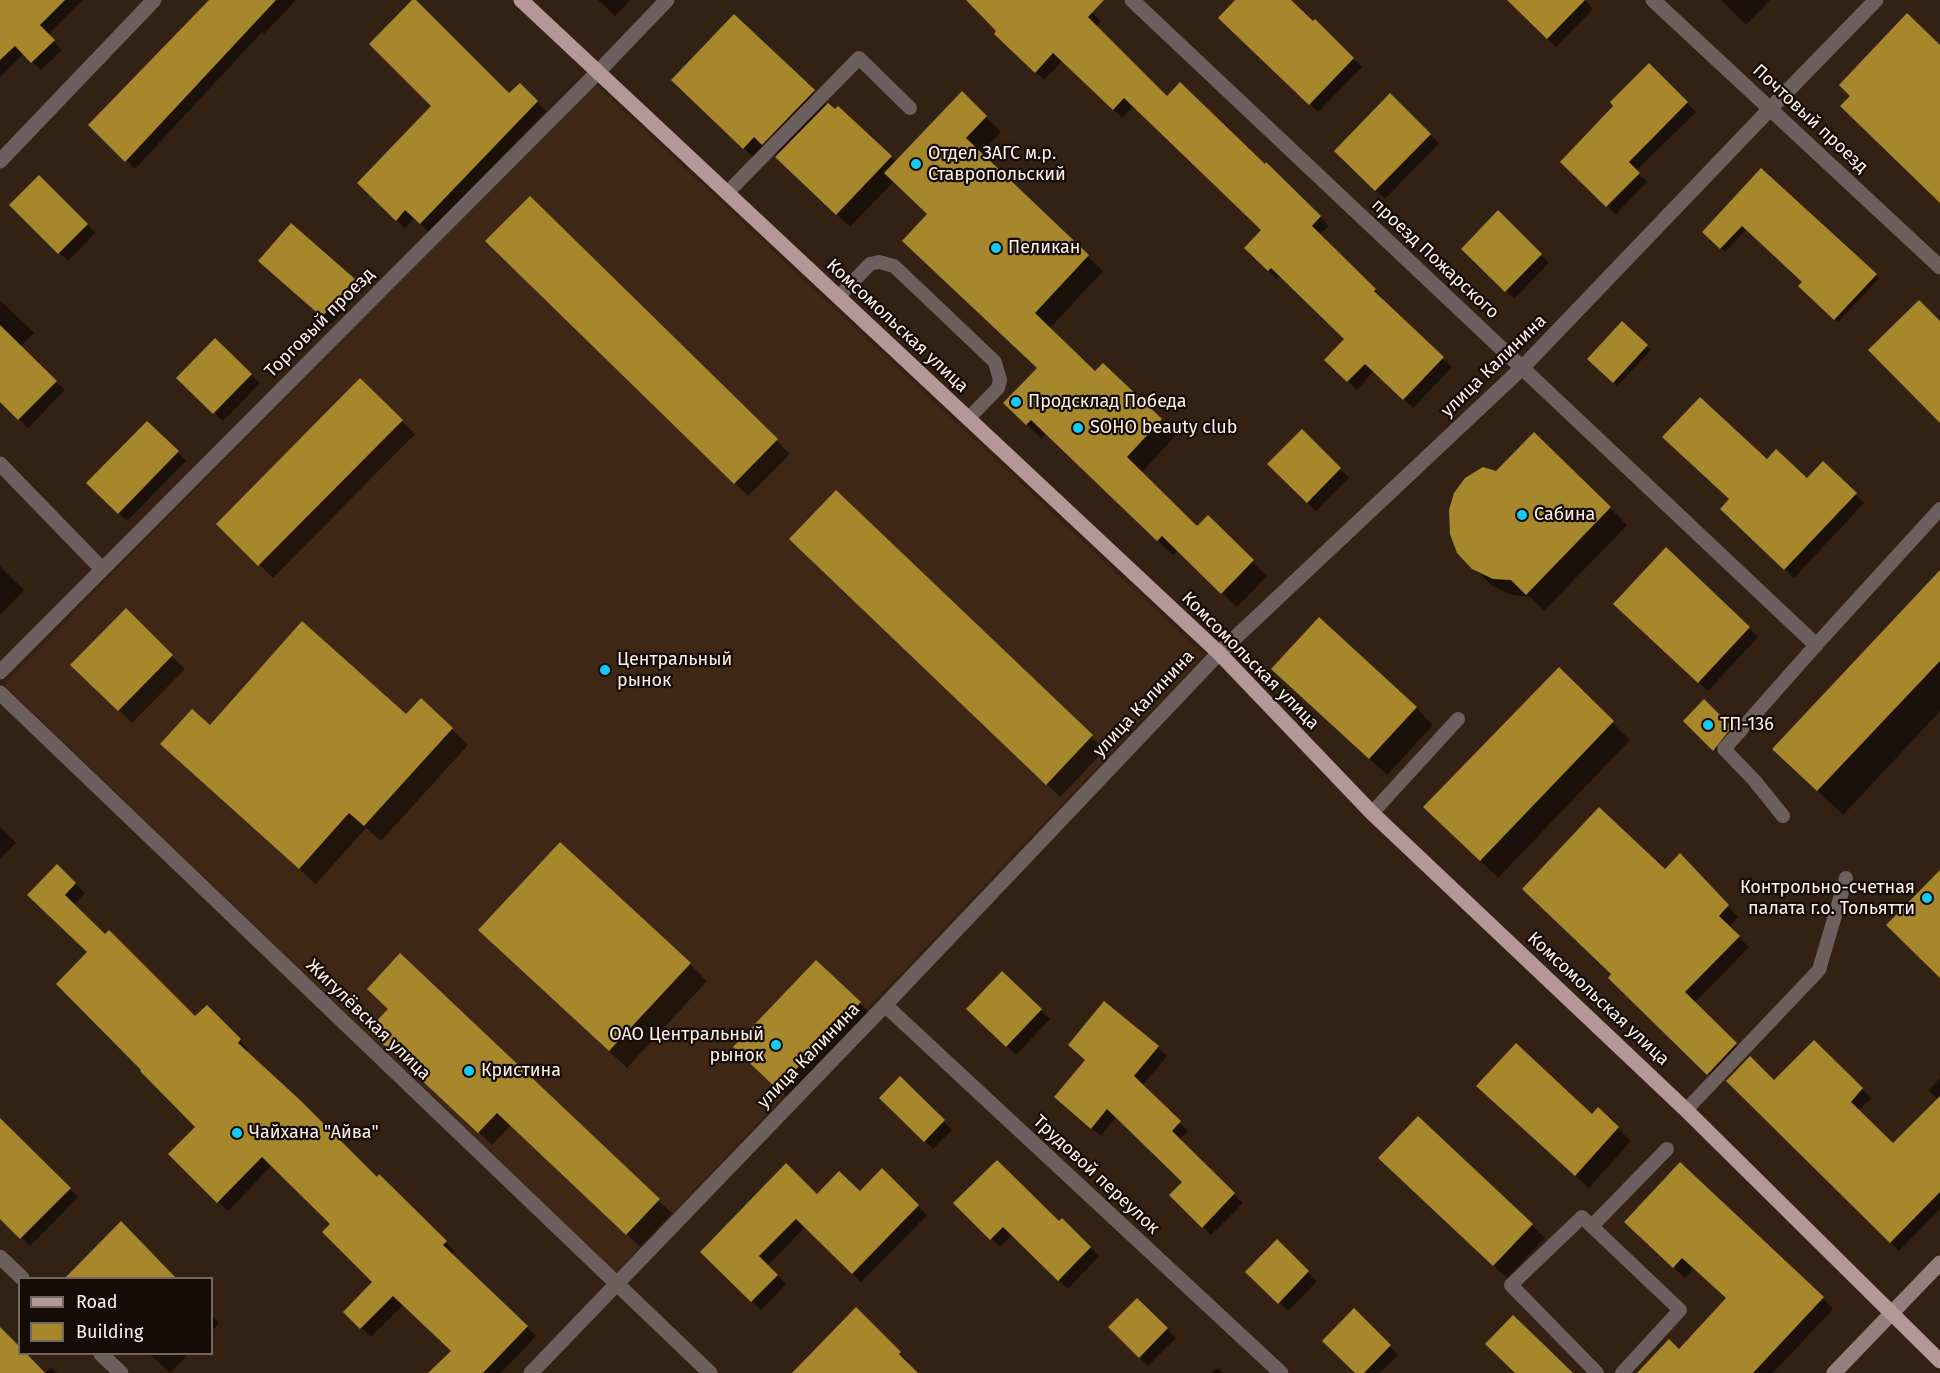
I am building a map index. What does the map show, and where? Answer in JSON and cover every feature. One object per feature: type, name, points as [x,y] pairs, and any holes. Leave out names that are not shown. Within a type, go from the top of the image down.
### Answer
[{"type":"main road","name":"Комсомольская улица","points":[[521,0],[1219,653],[1372,813],[1686,1110],[1940,1361]]},
{"type":"main road","points":[[1834,1373],[1940,1263]]},
{"type":"street","points":[[0,161],[154,0]]},
{"type":"street","name":"Торговый проезд","points":[[0,672],[667,0]]},
{"type":"street","name":"проезд Пожарского","points":[[1132,0],[1816,645]]},
{"type":"street","name":"Почтовый проезд","points":[[1653,0],[1940,267]]},
{"type":"street","name":"улица Калинина","points":[[531,1373],[1219,653],[1522,369],[1876,0]]},
{"type":"street","points":[[0,464],[102,569]]},
{"type":"street","name":"Жигулёвская улица","points":[[0,693],[710,1373]]},
{"type":"street","name":"Трудовой переулок","points":[[885,1005],[1281,1373]]},
{"type":"street","points":[[0,1257],[21,1277]]},
{"type":"street","points":[[103,1355],[121,1373]]},
{"type":"lane","points":[[727,193],[859,58],[910,108]]},
{"type":"lane","points":[[838,297],[870,264],[879,262],[894,266],[996,362],[1000,380],[998,388],[968,419]]},
{"type":"lane","points":[[1784,816],[1724,749],[1940,509]]},
{"type":"lane","points":[[1372,813],[1458,719]]},
{"type":"lane","points":[[1686,1110],[1813,982],[1819,970],[1846,878]]},
{"type":"lane","points":[[1592,1227],[1667,1149]]},
{"type":"lane","points":[[1597,1373],[1511,1285],[1582,1217],[1680,1310],[1622,1373]]},
{"type":"shaded area","name":"Центральный рынок","points":[[594,83],[1204,655],[616,1272],[4,685]]},
{"type":"building","points":[[0,0],[65,0],[40,25],[55,40],[31,63],[15,46],[0,60]]},
{"type":"building","points":[[209,0],[276,0],[125,162],[88,125]]},
{"type":"building","points":[[412,0],[416,0],[509,93],[520,83],[538,101],[420,224],[405,210],[396,221],[357,183],[431,106],[369,44]]},
{"type":"building","points":[[966,0],[1104,0],[1088,17],[1167,96],[1180,82],[1265,164],[1266,162],[1321,216],[1312,226],[1376,289],[1374,291],[1444,357],[1403,400],[1365,364],[1347,382],[1324,360],[1344,339],[1271,268],[1268,271],[1244,248],[1261,230],[1124,98],[1113,110],[1053,53],[1035,73],[994,34],[996,31]]},
{"type":"building","points":[[1235,0],[1291,0],[1313,21],[1315,19],[1354,58],[1309,105],[1218,18]]},
{"type":"building","points":[[1507,0],[1585,0],[1547,39]]},
{"type":"building","points":[[1907,13],[1940,45],[1940,203],[1840,106],[1850,96],[1839,85]]},
{"type":"building","points":[[734,14],[815,90],[762,145],[754,137],[743,149],[671,80]]},
{"type":"building","points":[[1649,63],[1688,102],[1629,162],[1640,173],[1606,207],[1560,162],[1613,106],[1610,102]]},
{"type":"building","points":[[962,91],[987,116],[966,138],[1089,255],[1035,313],[1095,371],[1103,363],[1162,419],[1127,457],[1197,526],[1208,515],[1254,560],[1221,594],[1162,536],[1157,541],[1031,420],[1026,425],[1003,403],[1037,368],[902,241],[927,214],[884,173]]},
{"type":"building","points":[[1390,93],[1431,134],[1375,191],[1334,151]]},
{"type":"building","points":[[828,103],[835,109],[838,106],[892,156],[836,215],[775,157]]},
{"type":"building","points":[[1761,168],[1877,274],[1834,320],[1798,286],[1802,282],[1742,226],[1720,249],[1702,232]]},
{"type":"building","points":[[39,175],[88,224],[58,254],[9,205]]},
{"type":"building","points":[[530,196],[778,439],[734,484],[485,241]]},
{"type":"building","points":[[1498,210],[1542,254],[1505,292],[1461,249]]},
{"type":"building","points":[[291,223],[355,279],[322,317],[258,261]]},
{"type":"building","points":[[1919,300],[1940,321],[1940,423],[1868,350]]},
{"type":"building","points":[[1622,321],[1648,345],[1613,383],[1587,359]]},
{"type":"building","points":[[0,325],[57,381],[18,420],[0,402]]},
{"type":"building","points":[[215,338],[252,374],[213,414],[176,378]]},
{"type":"building","points":[[360,378],[403,420],[258,566],[216,524]]},
{"type":"building","points":[[1700,397],[1767,459],[1776,449],[1807,478],[1823,461],[1857,493],[1784,570],[1720,509],[1729,499],[1662,437]]},
{"type":"building","points":[[147,421],[179,451],[118,514],[86,483]]},
{"type":"building","points":[[1302,429],[1341,468],[1307,503],[1267,464]]},
{"type":"building","points":[[1534,432],[1611,507],[1526,595],[1511,580],[1493,579],[1472,569],[1457,553],[1450,534],[1449,510],[1454,493],[1465,478],[1483,467],[1496,471]]},
{"type":"building","points":[[836,490],[1093,735],[1046,785],[789,539]]},
{"type":"building","points":[[1666,547],[1750,627],[1698,683],[1613,604]]},
{"type":"building","points":[[1940,570],[1940,661],[1817,791],[1772,749]]},
{"type":"building","points":[[126,608],[173,655],[118,711],[70,665]]},
{"type":"building","points":[[1319,617],[1417,707],[1369,759],[1271,669]]},
{"type":"building","points":[[302,621],[406,714],[421,698],[453,728],[364,826],[349,813],[299,869],[160,744],[192,709],[210,725]]},
{"type":"building","points":[[1559,667],[1614,721],[1480,861],[1423,807]]},
{"type":"building","name":"ТП-136","points":[[1704,699],[1732,727],[1713,751],[1683,721]]},
{"type":"building","points":[[1599,807],[1665,869],[1680,853],[1729,905],[1719,916],[1740,936],[1685,992],[1737,1043],[1707,1075],[1608,978],[1611,974],[1522,889]]},
{"type":"building","points":[[560,842],[691,963],[609,1051],[478,930]]},
{"type":"building","points":[[57,864],[76,883],[65,895],[105,934],[109,930],[195,1016],[207,1005],[241,1039],[238,1043],[300,1100],[377,1177],[379,1174],[447,1241],[443,1245],[528,1326],[483,1373],[428,1373],[451,1351],[393,1296],[360,1329],[343,1312],[372,1282],[322,1232],[330,1224],[262,1157],[217,1203],[168,1154],[195,1127],[56,984],[87,952],[27,895]]},
{"type":"building","name":"Контрольно-счетная палата г.о. Тольятти","points":[[1940,870],[1940,978],[1886,925]]},
{"type":"building","name":"Кристина","points":[[400,953],[660,1199],[626,1235],[497,1113],[478,1133],[368,1030],[388,1009],[367,989]]},
{"type":"building","points":[[816,960],[861,1002],[777,1089],[733,1047]]},
{"type":"building","points":[[1002,971],[1042,1009],[1006,1047],[966,1009]]},
{"type":"building","points":[[1104,1001],[1159,1046],[1134,1076],[1181,1121],[1172,1131],[1235,1193],[1202,1228],[1169,1195],[1182,1182],[1107,1109],[1091,1129],[1054,1097],[1085,1060],[1068,1045]]},
{"type":"building","points":[[1814,1040],[1863,1088],[1851,1102],[1893,1143],[1940,1096],[1940,1192],[1890,1243],[1726,1081],[1750,1056],[1774,1080]]},
{"type":"building","points":[[1516,1043],[1592,1114],[1598,1107],[1619,1127],[1575,1176],[1476,1086]]},
{"type":"building","points":[[900,1076],[945,1120],[924,1142],[879,1098]]},
{"type":"building","points":[[1418,1116],[1533,1224],[1493,1266],[1378,1158]]},
{"type":"building","points":[[0,1118],[71,1188],[20,1239],[0,1219]]},
{"type":"building","points":[[997,1160],[1059,1221],[1062,1218],[1091,1247],[1058,1281],[1003,1227],[990,1240],[953,1203]]},
{"type":"building","points":[[1680,1162],[1824,1297],[1753,1373],[1637,1373],[1669,1339],[1679,1349],[1726,1298],[1682,1258],[1673,1268],[1624,1222]]},
{"type":"building","points":[[786,1163],[817,1194],[839,1171],[860,1191],[882,1168],[919,1205],[852,1274],[796,1219],[759,1256],[778,1275],[751,1302],[700,1252]]},
{"type":"building","points":[[121,1221],[175,1277],[66,1277]]},
{"type":"building","points":[[1277,1239],[1309,1271],[1278,1304],[1245,1272]]},
{"type":"building","points":[[1137,1298],[1168,1328],[1139,1358],[1108,1327]]},
{"type":"building","points":[[856,1307],[901,1352],[899,1354],[918,1373],[792,1373]]},
{"type":"building","points":[[1354,1308],[1391,1345],[1364,1373],[1355,1373],[1322,1341]]},
{"type":"building","points":[[1513,1315],[1573,1373],[1515,1373],[1485,1344]]},
{"type":"building","points":[[0,1327],[18,1345],[18,1355],[28,1355],[45,1373],[0,1373]]},
{"type":"place","name":"Отдел ЗАГС м.р. Ставропольский","points":[[916,164]]},
{"type":"place","name":"Пеликан","points":[[996,248]]},
{"type":"place","name":"Продсклад Победа","points":[[1016,402]]},
{"type":"place","name":"SOHO beauty club","points":[[1078,428]]},
{"type":"place","name":"Сабина","points":[[1522,515]]},
{"type":"place","name":"Центральный рынок","points":[[605,670]]},
{"type":"place","name":"ТП-136","points":[[1708,725]]},
{"type":"place","name":"Контрольно-счетная палата г.о. Тольятти","points":[[1927,898]]},
{"type":"place","name":"ОАО Центральный рынок","points":[[776,1045]]},
{"type":"place","name":"Кристина","points":[[469,1071]]},
{"type":"place","name":"Чайхана \"Айва\"","points":[[237,1133]]}]
